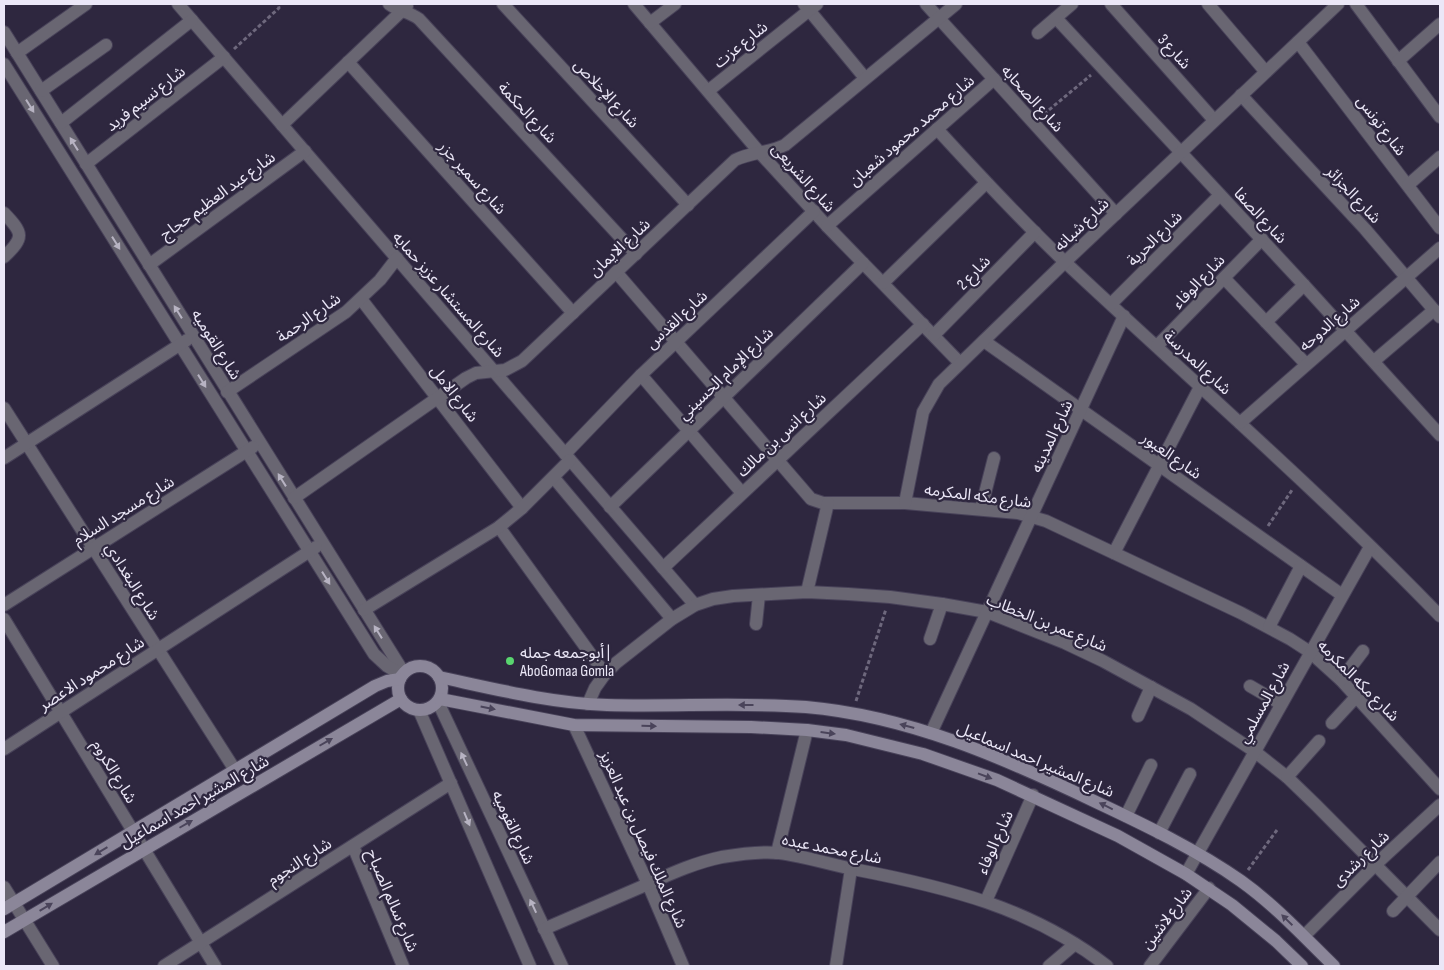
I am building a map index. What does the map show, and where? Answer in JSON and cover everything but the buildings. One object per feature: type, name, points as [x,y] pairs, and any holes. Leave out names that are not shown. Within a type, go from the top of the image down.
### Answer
[{"type":"street","points":[[17,53],[86,4]]},
{"type":"street","name":"شارع المستشار عزيز حمايه","points":[[178,4],[695,605]]},
{"type":"street","name":"شارع الحكمة","points":[[388,4],[406,7],[408,12],[419,19],[636,254]]},
{"type":"street","name":"شارع الإخلاص","points":[[503,4],[688,205]]},
{"type":"street","name":"شارع الشريعى","points":[[634,4],[760,153],[827,226],[960,363]]},
{"type":"street","points":[[650,23],[675,4]]},
{"type":"street","name":"شارع الصحابه","points":[[926,4],[1116,214]]},
{"type":"street","name":"شارع الايمان","points":[[294,498],[476,373],[495,372],[514,366],[522,361],[735,160],[785,145],[956,4]]},
{"type":"street","points":[[1038,34],[1072,4]]},
{"type":"street","name":"شارع 3","points":[[1111,4],[1214,120]]},
{"type":"street","points":[[1208,4],[1265,71]]},
{"type":"street","points":[[1356,4],[1440,117]]},
{"type":"street","name":"شارع شبانه","points":[[905,503],[923,412],[939,384],[1265,71],[1298,42],[1333,5]]},
{"type":"street","points":[[810,6],[865,78]]},
{"type":"street","name":"شارع عزت","points":[[708,91],[810,6]]},
{"type":"street","points":[[282,125],[406,7]]},
{"type":"street","name":"شارع الصفا","points":[[1056,18],[1346,330],[1440,435]]},
{"type":"street","points":[[61,123],[192,20]]},
{"type":"street","points":[[1398,61],[1440,24]]},
{"type":"street","name":"شارع القوميه","points":[[4,32],[364,610],[402,676]]},
{"type":"street","name":"شارع تونس","points":[[1298,42],[1440,228]]},
{"type":"street","points":[[41,91],[106,45]]},
{"type":"street","name":"شارع نسيم فريد","points":[[86,164],[224,57]]},
{"type":"street","name":"شارع سمير جزر","points":[[348,62],[573,313]]},
{"type":"street","name":"شارع القوميه","points":[[4,64],[374,654],[402,676]]},
{"type":"street","name":"شارع محمد محمود شعبان","points":[[827,226],[994,79]]},
{"type":"street","name":"شارع الجزائر","points":[[1241,95],[1407,277],[1437,314]]},
{"type":"street","name":"شارع المدرسة","points":[[937,129],[986,183],[1065,262],[1300,479],[1440,616]]},
{"type":"street","name":"شارع عبد العظيم حجاج","points":[[149,265],[305,152]]},
{"type":"street","points":[[1408,186],[1440,157]]},
{"type":"street","points":[[883,283],[986,183]]},
{"type":"street","name":"شارع الحرية","points":[[1111,304],[1220,195]]},
{"type":"street","name":"شارع القدس","points":[[364,610],[498,527],[522,508],[554,478],[568,457],[641,375],[814,211]]},
{"type":"street","points":[[4,213],[16,225],[20,234],[18,243],[4,257]]},
{"type":"street","name":"شارع 2","points":[[934,335],[1035,232]]},
{"type":"street","name":"شارع الوفاء","points":[[1157,346],[1262,239]]},
{"type":"street","name":"شارع الدوحه","points":[[1240,423],[1440,248]]},
{"type":"street","name":"شارع الرحمة","points":[[228,392],[346,312],[380,280],[397,258]]},
{"type":"street","name":"شارع الإمام الحسيني","points":[[610,507],[863,263]]},
{"type":"street","name":"شارع مكه المكرمه","points":[[616,272],[811,499],[817,502],[828,503],[905,503],[980,509],[1032,516],[1114,553],[1269,627],[1290,638],[1310,652],[1341,680],[1440,790]]},
{"type":"street","points":[[1224,278],[1306,364]]},
{"type":"street","points":[[1266,322],[1304,285]]},
{"type":"street","name":"شارع الامل","points":[[361,299],[522,508]]},
{"type":"street","points":[[1374,361],[1437,314]]},
{"type":"street","name":"شارع المدينه","points":[[931,733],[1124,316]]},
{"type":"street","name":"شارع انس بن مالك","points":[[663,568],[922,324]]},
{"type":"street","points":[[4,458],[193,336]]},
{"type":"street","name":"شارع العبور","points":[[984,341],[1080,411],[1342,595]]},
{"type":"street","points":[[641,375],[742,493]]},
{"type":"street","points":[[1114,553],[1200,387]]},
{"type":"street","name":"شارع البغدادي","points":[[4,408],[235,770]]},
{"type":"street","name":"شارع مسجد السلام","points":[[4,605],[259,443]]},
{"type":"street","points":[[980,509],[994,458]]},
{"type":"street","points":[[554,478],[672,619]]},
{"type":"street","points":[[807,592],[828,503]]},
{"type":"street","points":[[498,527],[604,674]]},
{"type":"street","name":"شارع محمود الاعصر","points":[[4,749],[322,543]]},
{"type":"street","name":"شارع المسلمي","points":[[1186,874],[1370,547]]},
{"type":"street","points":[[1269,627],[1302,566]]},
{"type":"street","name":"شارع عمر بن الخطاب","points":[[588,704],[604,674],[616,663],[672,619],[695,605],[714,599],[807,592],[890,597],[987,612],[1065,643],[1103,661],[1190,709],[1254,751],[1287,777],[1440,930]]},
{"type":"street","points":[[756,624],[759,595]]},
{"type":"street","points":[[930,639],[942,604]]},
{"type":"street","name":"شارع الكروم","points":[[4,619],[215,966]]},
{"type":"street","points":[[1341,680],[1363,651]]},
{"type":"street","points":[[420,666],[431,669],[439,677],[442,688],[439,701],[429,709],[411,709],[401,699],[398,692],[402,676],[414,667],[420,666]]},
{"type":"street","name":"شارع المشير احمد اسماعيل","points":[[9,906],[375,686],[402,676]]},
{"type":"street","name":"شارع المشير احمد اسماعيل","points":[[439,677],[558,701],[588,704],[808,707],[852,714],[931,733],[966,744],[1032,771],[1126,816],[1197,855],[1240,881],[1263,898],[1334,966]]},
{"type":"street","points":[[1250,686],[1281,704]]},
{"type":"street","points":[[1138,716],[1151,687]]},
{"type":"street","points":[[1332,723],[1356,697]]},
{"type":"street","name":"شارع المشير احمد اسماعيل","points":[[4,932],[401,699]]},
{"type":"street","points":[[439,701],[574,725],[751,727],[807,730],[846,735],[923,754],[960,766],[1033,796],[1118,836],[1209,888],[1254,922],[1299,963],[1308,940]]},
{"type":"street","name":"شارع القوميه","points":[[439,701],[562,966]]},
{"type":"street","points":[[418,710],[530,966]]},
{"type":"street","name":"شارع الملك فيصل بن عبد العزيز","points":[[574,725],[648,884],[683,966]]},
{"type":"street","points":[[777,853],[807,730]]},
{"type":"street","points":[[1287,777],[1319,741]]},
{"type":"street","points":[[1126,816],[1151,765]]},
{"type":"street","points":[[1159,833],[1190,774]]},
{"type":"street","name":"شارع النجوم","points":[[164,966],[451,783]]},
{"type":"street","name":"شارع الوفاء","points":[[986,901],[1033,796]]},
{"type":"street","name":"شارع رشدى","points":[[1308,940],[1376,864],[1440,805]]},
{"type":"street","name":"شارع سالم الصباح","points":[[353,846],[404,966]]},
{"type":"street","name":"شارع محمد عبده","points":[[544,929],[672,872],[706,861],[750,854],[777,853],[919,882],[953,890],[986,901],[1015,912],[1075,944],[1108,966]]},
{"type":"street","points":[[1392,911],[1440,862]]},
{"type":"street","points":[[836,966],[851,869]]},
{"type":"street","points":[[4,887],[9,906],[24,920],[53,966]]},
{"type":"street","name":"شارع لاشين","points":[[1150,966],[1209,888]]},
{"type":"street","points":[[1049,966],[1075,944]]},
{"type":"path","points":[[224,57],[279,8],[278,4]]},
{"type":"path","points":[[1034,123],[1101,66]]},
{"type":"path","points":[[1260,537],[1300,479]]},
{"type":"path","points":[[852,714],[890,597]]},
{"type":"path","points":[[1240,881],[1277,830]]},
{"type":"place","name":"أبوجمعه جمله | AboGomaa Gomla","points":[[510,661]]}]
